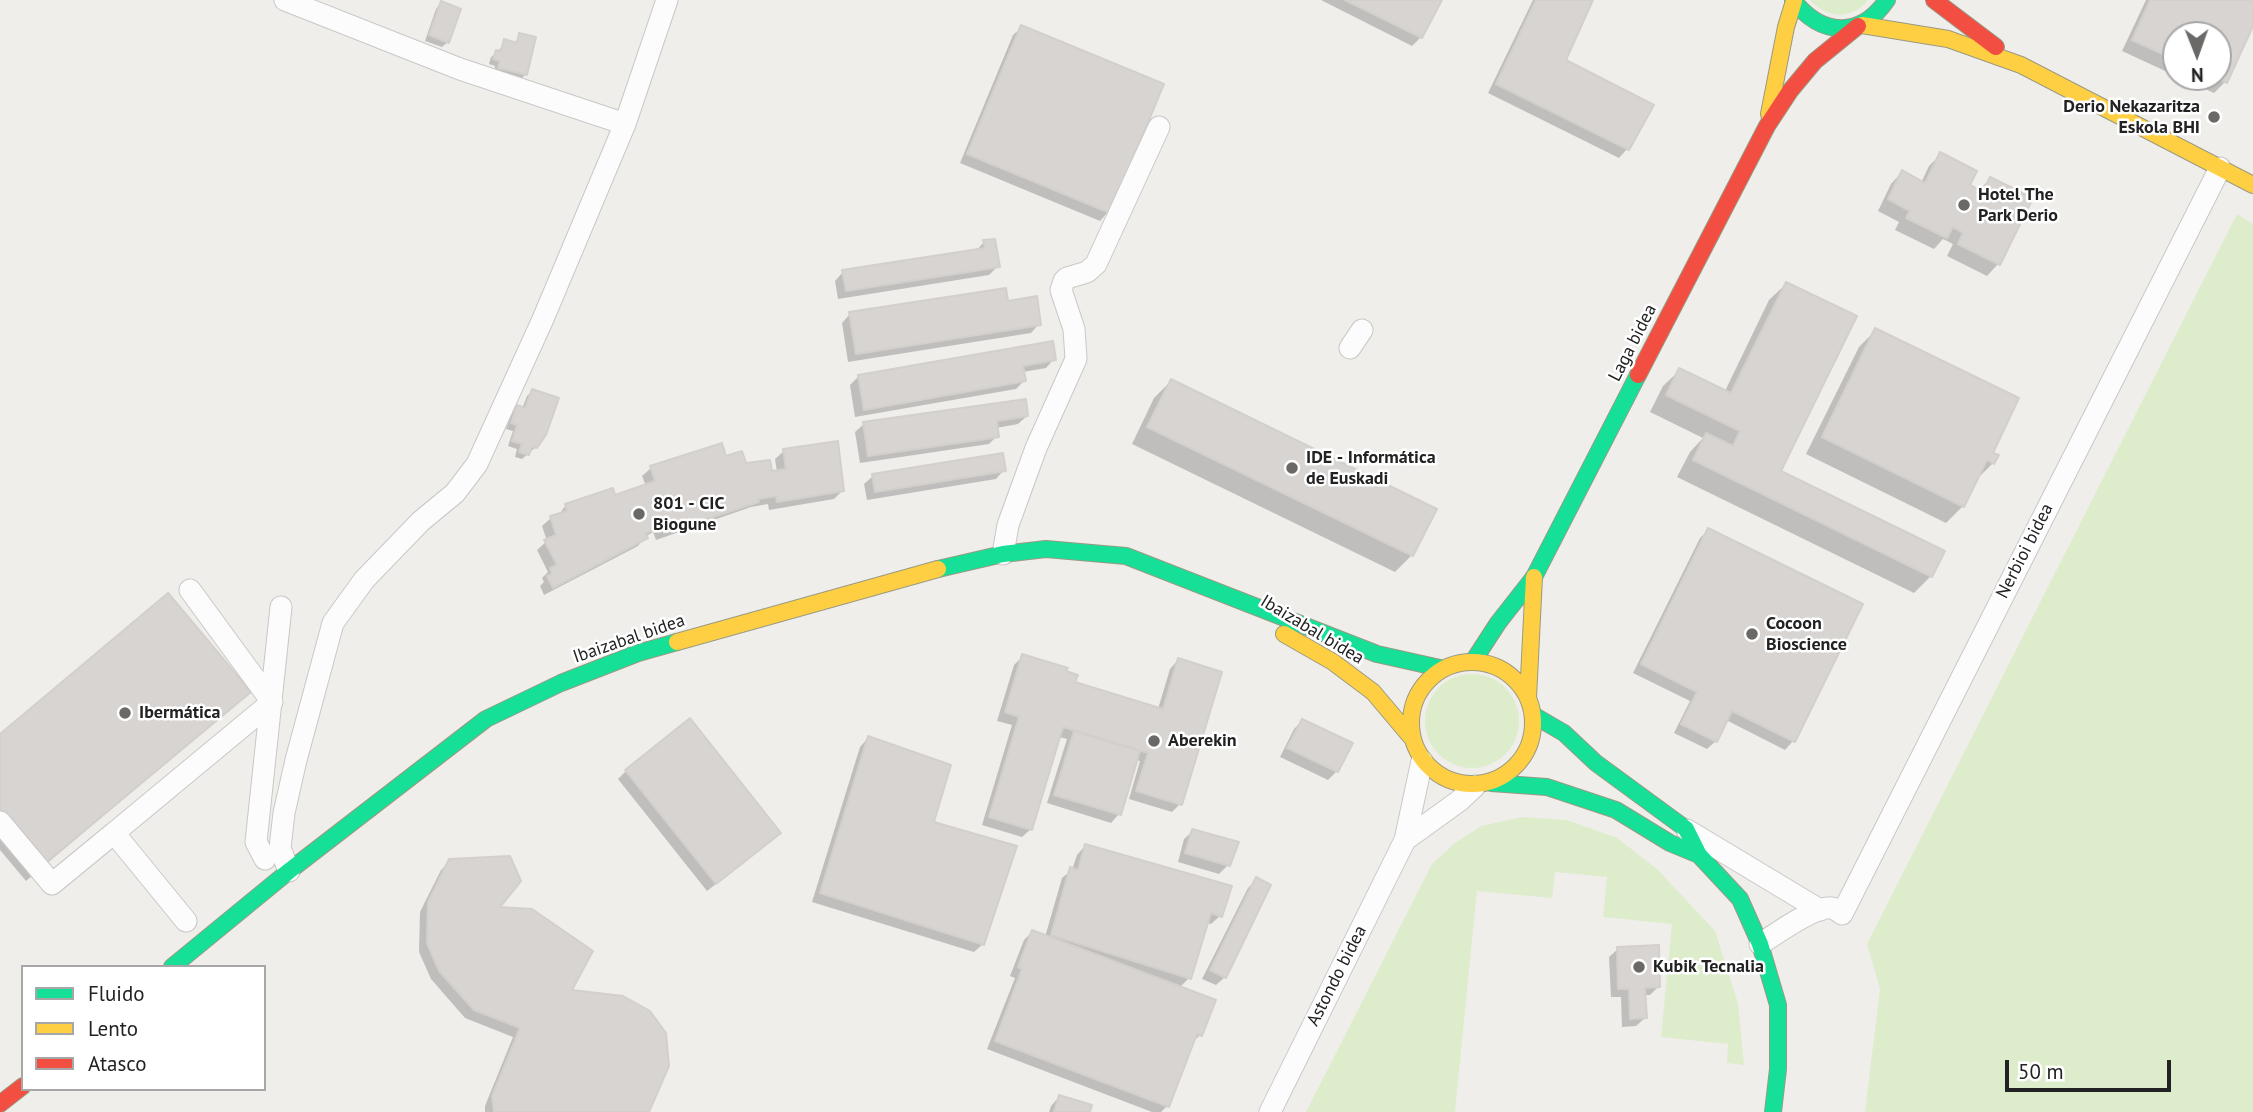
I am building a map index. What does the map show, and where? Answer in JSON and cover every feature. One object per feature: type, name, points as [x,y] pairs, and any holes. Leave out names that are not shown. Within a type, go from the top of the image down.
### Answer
[{"type":"street","points":[[285,0],[460,69],[625,124]]},
{"type":"street","points":[[289,871],[280,848],[284,813],[332,623],[364,580],[421,522],[455,494],[477,464],[543,319],[625,124],[667,0]]},
{"type":"street","name":"Laga bidea","points":[[1474,660],[1498,623],[1534,577],[1767,126],[1790,91],[1815,61],[1878,13],[1887,0]]},
{"type":"street","points":[[1934,0],[2021,65]]},
{"type":"street","points":[[1794,1],[1805,16],[1821,25],[1840,29],[1860,25],[1948,40],[2021,65],[2253,184]]},
{"type":"street","name":"Laga bidea","points":[[1767,126],[1786,27],[1794,1]]},
{"type":"street","points":[[1003,554],[1008,525],[1035,448],[1076,359],[1074,329],[1061,290],[1064,281],[1087,272],[1096,264],[1159,127]]},
{"type":"street","name":"Nerbioi bidea","points":[[1820,910],[1831,908],[1842,914],[2220,169]]},
{"type":"street","name":"Ibaizabal bidea","points":[[174,965],[289,871],[486,719],[561,683],[638,653],[818,601],[1003,554],[1046,549],[1126,556],[1315,632],[1377,654],[1440,668]]},
{"type":"street","name":"Ibaizabal bidea","points":[[1178,575],[1333,662],[1373,692],[1411,737]]},
{"type":"street","name":"Laga bidea","points":[[1528,698],[1534,577]]},
{"type":"street","points":[[190,590],[272,702]]},
{"type":"street","points":[[265,859],[256,842],[281,607]]},
{"type":"street","points":[[1483,784],[1507,774],[1521,761],[1532,739],[1533,715],[1528,698],[1518,682],[1505,672],[1474,660],[1456,661],[1440,668],[1423,686],[1414,701],[1410,717],[1411,737],[1422,761],[1438,776],[1455,783],[1547,787],[1616,810],[1670,843],[1699,855]]},
{"type":"street","points":[[0,822],[52,884],[272,702]]},
{"type":"street","points":[[1533,715],[1564,733],[1596,762],[1686,829],[1820,910]]},
{"type":"street","name":"Astondo bidea","points":[[1270,1112],[1405,840],[1422,761]]},
{"type":"street","name":"Astondo bidea","points":[[1405,840],[1483,784]]},
{"type":"street","points":[[1686,829],[1699,855],[1740,899],[1760,944],[1778,1005],[1778,1069],[1773,1112]]},
{"type":"street","points":[[114,833],[186,921]]},
{"type":"street","points":[[1760,944],[1820,910]]},
{"type":"street","points":[[0,1104],[21,1088]]},
{"type":"green space","points":[[1810,0],[1868,0],[1855,11],[1839,15],[1824,11]]},
{"type":"green space","points":[[2237,214],[2253,224],[2253,1112],[1865,1112],[1880,989],[1867,944]]},
{"type":"green space","points":[[1472,674],[1490,678],[1505,688],[1515,703],[1519,721],[1515,739],[1505,754],[1490,764],[1472,768],[1454,764],[1439,754],[1429,739],[1425,721],[1429,703],[1439,688],[1454,678]]},
{"type":"green space","points":[[1522,817],[1567,820],[1617,838],[1657,869],[1715,931],[1738,1003],[1744,1065],[1727,1063],[1728,1044],[1661,1037],[1672,924],[1603,917],[1607,877],[1555,872],[1552,898],[1477,891],[1455,1112],[1306,1112],[1432,864],[1455,843],[1481,826]]},
{"type":"building","points":[[1345,0],[1442,0],[1422,38]]},
{"type":"building","points":[[1536,0],[1593,0],[1566,60],[1654,105],[1629,150],[1496,84]]},
{"type":"building","points":[[2150,0],[2253,0],[2253,26],[2232,72],[2232,21],[2162,21],[2162,54],[2132,40]]},
{"type":"building","points":[[441,1],[461,9],[449,43],[429,35]]},
{"type":"building","points":[[1021,25],[1164,84],[1110,213],[967,154]]},
{"type":"building","points":[[519,33],[536,37],[527,75],[498,68],[500,61],[493,59],[496,50],[501,51],[504,39],[517,43]]},
{"type":"building","name":"Hotel The Park Derio","points":[[1940,152],[1977,171],[1970,185],[1983,192],[1990,177],[2033,198],[2000,265],[1958,244],[1963,233],[1953,227],[1947,238],[1906,218],[1910,211],[1888,199],[1902,170],[1925,183]]},
{"type":"building","points":[[995,239],[1000,267],[846,291],[842,270],[985,248],[983,240]]},
{"type":"building","points":[[1786,282],[1857,316],[1781,471],[1945,551],[1932,577],[1693,460],[1706,433],[1733,446],[1740,431],[1666,395],[1679,368],[1731,393]]},
{"type":"building","points":[[1006,288],[1008,301],[1037,296],[1041,325],[856,354],[849,312]]},
{"type":"building","points":[[1875,328],[2019,398],[1993,453],[1999,455],[1994,464],[1987,460],[1964,507],[1822,437]]},
{"type":"building","points":[[1053,341],[1056,360],[1023,366],[1026,381],[864,410],[858,375]]},
{"type":"building","name":"IDE - Informática de Euskadi","points":[[1171,379],[1437,509],[1413,556],[1147,427]]},
{"type":"building","points":[[532,389],[559,398],[546,435],[537,448],[532,447],[529,455],[519,452],[522,444],[512,441],[517,425],[511,423],[517,405],[525,408]]},
{"type":"building","points":[[1026,399],[1028,416],[997,421],[999,437],[868,456],[863,422]]},
{"type":"building","name":"801 - CIC Biogune","points":[[838,441],[844,491],[777,502],[776,496],[758,499],[759,502],[664,533],[662,525],[645,534],[648,538],[553,588],[547,576],[552,574],[550,568],[557,565],[544,540],[556,535],[550,516],[567,511],[565,504],[613,488],[615,495],[655,481],[650,466],[722,443],[726,456],[742,451],[746,463],[770,460],[772,471],[786,469],[783,449]]},
{"type":"building","points":[[1003,453],[1006,471],[875,492],[872,474]]},
{"type":"building","name":"Cocoon Bioscience","points":[[1708,528],[1863,604],[1795,742],[1732,711],[1717,742],[1681,724],[1697,692],[1641,664]]},
{"type":"building","name":"Ibermática","points":[[168,593],[251,692],[43,865],[0,814],[0,734]]},
{"type":"building","name":"Aberekin","points":[[1022,654],[1068,668],[1066,671],[1078,675],[1075,682],[1163,709],[1178,658],[1222,672],[1182,805],[1136,791],[1148,753],[1063,727],[1032,830],[989,817],[1019,717],[1005,712]]},
{"type":"building","points":[[690,718],[781,833],[716,884],[625,770]]},
{"type":"building","points":[[1302,719],[1353,743],[1338,772],[1287,748]]},
{"type":"building","points":[[1074,731],[1140,751],[1121,815],[1054,795]]},
{"type":"building","points":[[868,736],[951,765],[934,822],[1017,846],[984,945],[820,893]]},
{"type":"building","points":[[1192,829],[1239,842],[1230,866],[1185,853]]},
{"type":"building","points":[[1085,844],[1232,886],[1222,917],[1211,913],[1191,979],[1051,935],[1070,867],[1078,870]]},
{"type":"building","points":[[510,856],[521,881],[500,907],[532,909],[593,951],[572,990],[623,996],[650,1011],[666,1033],[669,1066],[649,1112],[494,1112],[492,1096],[520,1028],[474,1010],[439,971],[427,943],[428,902],[449,859]]},
{"type":"building","points":[[1256,877],[1271,885],[1226,978],[1210,970]]},
{"type":"building","points":[[1032,930],[1216,1000],[1202,1036],[1197,1034],[1169,1107],[995,1041],[1022,969],[1018,967]]},
{"type":"building","name":"Kubik Tecnalia","points":[[1659,945],[1660,987],[1645,988],[1647,1018],[1630,1019],[1629,989],[1618,989],[1617,947]]},
{"type":"building","points":[[1059,1095],[1092,1105],[1090,1112],[1054,1112]]},
{"type":"traffic: fast","points":[[1793,0],[1816,21],[1840,28],[1865,22],[1887,0]]},
{"type":"traffic: fast","points":[[1474,660],[1498,623],[1534,577],[1638,375]]},
{"type":"traffic: fast","points":[[938,569],[1003,554],[1046,549],[1126,556],[1377,654],[1440,668]]},
{"type":"traffic: fast","points":[[174,965],[289,871],[486,719],[561,683],[638,653],[677,642]]},
{"type":"traffic: fast","points":[[1533,715],[1564,733],[1596,763],[1686,829],[1699,855],[1740,899],[1760,944],[1778,1005],[1778,1069],[1773,1112]]},
{"type":"traffic: fast","points":[[1491,783],[1547,787],[1616,810],[1670,843],[1699,855]]},
{"type":"traffic: slow","points":[[1769,114],[1786,27],[1794,1]]},
{"type":"traffic: slow","points":[[1862,25],[1948,39],[2021,65],[2253,185]]},
{"type":"traffic: slow","points":[[677,642],[938,569]]},
{"type":"traffic: slow","points":[[1528,698],[1534,577]]},
{"type":"traffic: slow","points":[[1284,634],[1333,662],[1373,692],[1411,737]]},
{"type":"traffic: slow","points":[[1472,662],[1495,667],[1515,680],[1528,700],[1533,723],[1528,746],[1515,766],[1495,779],[1472,784],[1449,779],[1429,766],[1416,746],[1411,723],[1416,700],[1429,680],[1449,667],[1472,662]]},
{"type":"traffic: jam","points":[[1934,0],[1996,47]]},
{"type":"traffic: jam","points":[[1638,375],[1767,126],[1790,91],[1815,61],[1858,26]]},
{"type":"traffic: jam","points":[[0,1104],[21,1088]]},
{"type":"place","name":"Derio Nekazaritza Eskola BHI","points":[[2214,117]]},
{"type":"place","name":"Hotel The Park Derio","points":[[1964,205]]},
{"type":"place","name":"IDE - Informática de Euskadi","points":[[1292,468]]},
{"type":"place","name":"801 - CIC Biogune","points":[[639,514]]},
{"type":"place","name":"Cocoon Bioscience","points":[[1752,634]]},
{"type":"place","name":"Ibermática","points":[[125,713]]},
{"type":"place","name":"Aberekin","points":[[1154,741]]},
{"type":"place","name":"Kubik Tecnalia","points":[[1639,967]]}]
